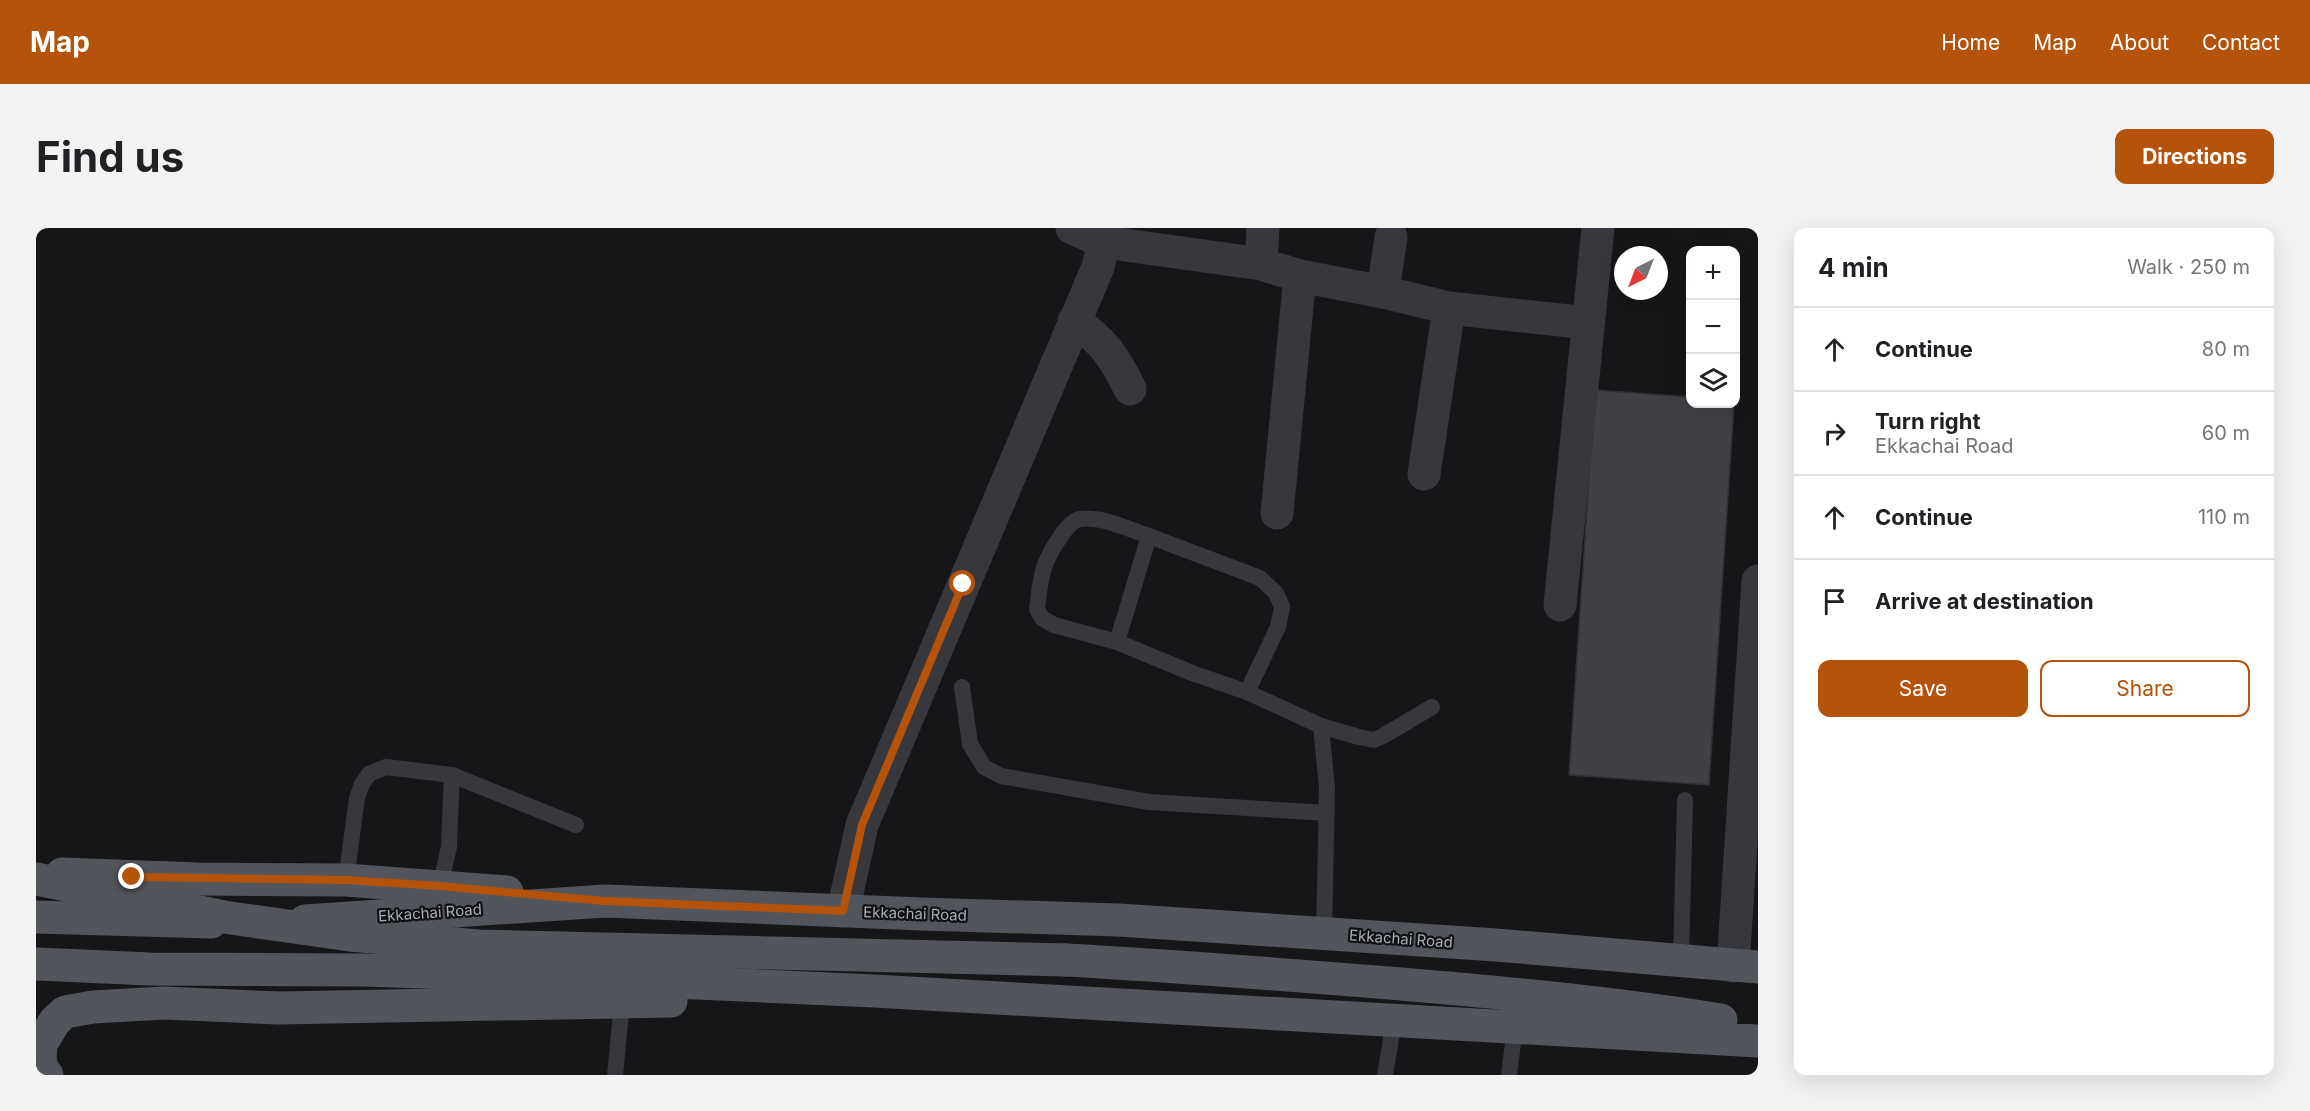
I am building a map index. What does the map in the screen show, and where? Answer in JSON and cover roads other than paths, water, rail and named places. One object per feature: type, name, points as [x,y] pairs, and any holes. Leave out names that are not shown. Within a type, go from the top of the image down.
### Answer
[{"type":"main road","points":[[36,872],[198,879],[346,880],[604,901]]},
{"type":"main road","points":[[36,879],[159,906],[234,918],[350,935],[478,946],[1066,960],[1275,973],[1539,996],[1618,1005],[1758,1026]]},
{"type":"main road","name":"Ekkachai Road","points":[[36,917],[175,922],[272,922],[604,901],[1119,920],[1496,945],[1746,966]]},
{"type":"main road","points":[[36,964],[150,969],[366,970],[874,991],[1758,1041]]},
{"type":"main road","points":[[47,1075],[43,1071],[40,1059],[41,1044],[55,1020],[65,1012],[93,1007],[164,1003],[278,1008],[622,1003],[874,991]]},
{"type":"street","points":[[1261,264],[1263,228]]},
{"type":"street","points":[[1560,605],[1598,228]]},
{"type":"street","points":[[1083,232],[1261,264],[1300,276],[1449,308],[1588,323]]},
{"type":"street","points":[[843,911],[862,825],[1098,267],[1083,232]]},
{"type":"street","points":[[1383,292],[1392,237]]},
{"type":"street","points":[[1277,513],[1300,276]]},
{"type":"street","points":[[1424,474],[1449,308]]},
{"type":"street","points":[[1074,321],[1093,333],[1108,348],[1130,389]]},
{"type":"street","points":[[1746,966],[1758,581]]},
{"type":"lane","points":[[1246,692],[1278,627],[1282,607],[1276,593],[1260,578],[1149,536],[1100,521],[1081,519],[1073,521],[1046,562],[1037,609],[1042,618],[1054,625],[1117,642],[1246,692],[1321,726],[1374,740],[1432,707]]},
{"type":"lane","points":[[1117,642],[1149,536]]},
{"type":"lane","points":[[962,687],[970,744],[984,766],[1001,777],[1149,802],[1327,813]]},
{"type":"lane","points":[[1321,726],[1327,788],[1324,934]]},
{"type":"lane","points":[[346,880],[357,798],[369,774],[386,767],[452,775],[576,825]]},
{"type":"lane","points":[[440,886],[449,847],[452,775]]},
{"type":"lane","points":[[1681,961],[1685,800]]},
{"type":"lane","points":[[615,1075],[622,1003]]},
{"type":"lane","points":[[1385,1075],[1395,1021]]},
{"type":"lane","points":[[1509,1075],[1515,1027]]}]
